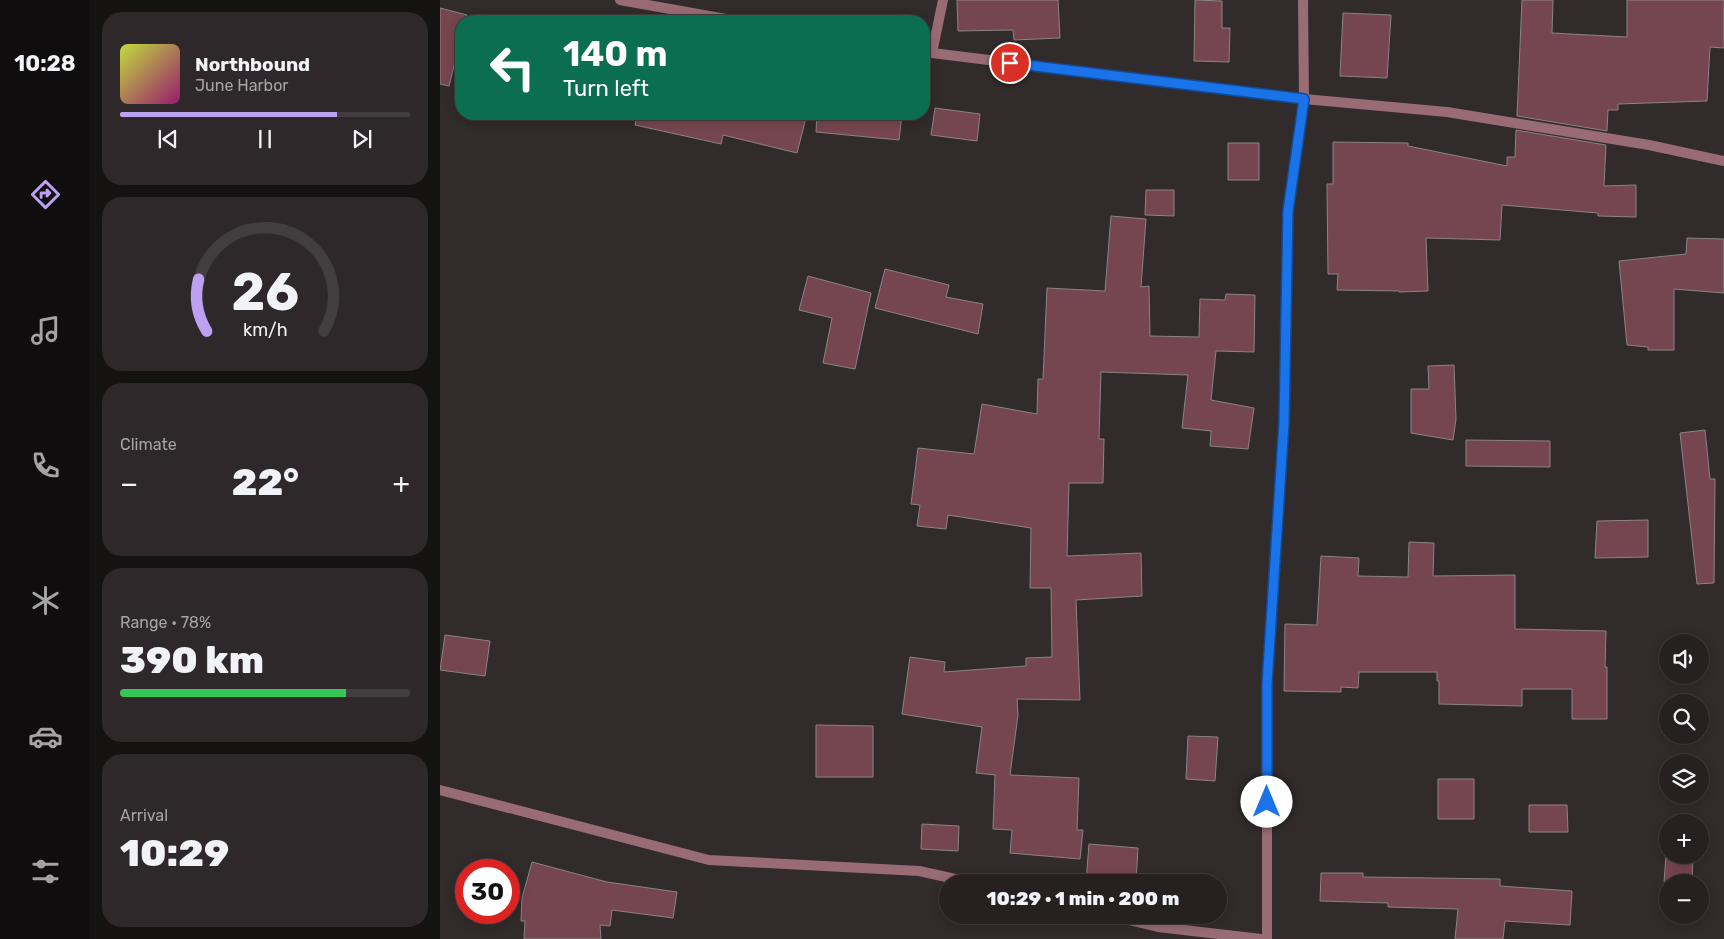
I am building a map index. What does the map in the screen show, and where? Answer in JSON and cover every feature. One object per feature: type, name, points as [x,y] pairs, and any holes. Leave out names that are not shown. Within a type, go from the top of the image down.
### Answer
[{"type":"street","points":[[620,0],[704,15]]},
{"type":"street","points":[[930,46],[943,0]]},
{"type":"street","points":[[1268,939],[1267,684],[1284,423],[1288,211],[1304,99],[1303,0]]},
{"type":"street","points":[[930,53],[1304,99],[1447,112],[1649,146],[1724,161]]},
{"type":"street","points":[[440,790],[709,860],[919,871],[939,875]]},
{"type":"street","points":[[1149,924],[1261,939]]},
{"type":"building","points":[[957,0],[1058,0],[1060,38],[1014,40],[1013,30],[958,31]]},
{"type":"building","points":[[1195,0],[1222,1],[1222,28],[1230,28],[1229,62],[1194,61]]},
{"type":"building","points":[[1522,0],[1553,0],[1552,33],[1627,37],[1627,0],[1724,0],[1724,48],[1710,47],[1707,101],[1618,104],[1618,110],[1608,110],[1607,131],[1517,116]]},
{"type":"building","points":[[440,8],[467,15],[455,15],[455,62],[449,86],[440,84]]},
{"type":"building","points":[[1343,13],[1391,15],[1387,78],[1340,76]]},
{"type":"building","points":[[935,108],[980,114],[977,141],[931,135]]},
{"type":"building","points":[[636,120],[805,120],[797,153],[723,135],[721,144],[635,125]]},
{"type":"building","points":[[817,120],[901,120],[899,140],[816,132]]},
{"type":"building","points":[[1516,130],[1606,145],[1604,186],[1636,185],[1636,217],[1598,216],[1598,213],[1502,205],[1500,240],[1426,238],[1428,291],[1337,290],[1338,274],[1328,274],[1327,184],[1333,184],[1333,142],[1408,143],[1408,146],[1507,166],[1507,157],[1515,157]]},
{"type":"building","points":[[1228,143],[1259,143],[1259,180],[1228,180]]},
{"type":"building","points":[[1146,190],[1174,190],[1174,216],[1145,215]]},
{"type":"building","points":[[1111,216],[1146,219],[1141,287],[1149,286],[1150,336],[1199,337],[1200,299],[1225,300],[1226,294],[1255,295],[1254,352],[1216,351],[1211,400],[1254,408],[1248,449],[1210,446],[1211,431],[1182,428],[1188,375],[1101,372],[1099,439],[1104,439],[1103,483],[1069,483],[1067,556],[1141,553],[1142,596],[1076,600],[1080,700],[1017,699],[1018,715],[1010,775],[1079,778],[1077,830],[1083,830],[1080,859],[1010,853],[1012,830],[993,829],[995,775],[976,773],[982,727],[902,714],[910,657],[945,662],[944,672],[1026,666],[1026,658],[1052,657],[1051,588],[1030,588],[1031,528],[948,515],[946,529],[917,526],[920,505],[911,504],[918,448],[974,454],[982,404],[1037,414],[1038,379],[1043,379],[1047,288],[1105,291]]},
{"type":"building","points":[[1687,238],[1724,239],[1724,293],[1674,289],[1674,350],[1648,350],[1648,347],[1627,345],[1619,261],[1686,254]]},
{"type":"building","points":[[885,269],[949,285],[946,297],[983,304],[978,334],[875,308]]},
{"type":"building","points":[[808,276],[871,293],[855,369],[823,363],[832,318],[799,310]]},
{"type":"building","points":[[1454,365],[1456,419],[1453,440],[1411,433],[1411,389],[1429,389],[1428,366]]},
{"type":"building","points":[[1705,430],[1710,479],[1715,479],[1714,583],[1697,584],[1680,433]]},
{"type":"building","points":[[1466,440],[1550,441],[1550,467],[1466,466]]},
{"type":"building","points":[[1648,520],[1648,557],[1595,558],[1597,521]]},
{"type":"building","points":[[1409,542],[1434,543],[1433,576],[1515,575],[1515,629],[1606,631],[1607,719],[1572,719],[1572,689],[1522,689],[1522,706],[1439,704],[1437,672],[1359,672],[1358,688],[1341,687],[1341,692],[1284,691],[1285,624],[1317,625],[1321,556],[1359,558],[1358,576],[1408,577]]},
{"type":"building","points":[[445,635],[490,641],[485,676],[440,670]]},
{"type":"building","points":[[816,725],[873,726],[873,777],[816,777]]},
{"type":"building","points":[[1188,736],[1218,737],[1215,781],[1186,779]]},
{"type":"building","points":[[1438,779],[1474,779],[1474,819],[1438,819]]},
{"type":"building","points":[[1529,805],[1567,805],[1568,832],[1529,832]]},
{"type":"building","points":[[922,824],[959,826],[958,851],[921,849]]},
{"type":"building","points":[[1089,844],[1138,848],[1136,874],[1087,874]]},
{"type":"building","points":[[532,862],[607,882],[677,892],[673,918],[612,910],[610,926],[600,925],[601,939],[524,939],[525,921],[521,921],[522,898]]},
{"type":"building","points":[[1665,864],[1693,864],[1692,874],[1665,874]]},
{"type":"building","points":[[1321,873],[1363,873],[1363,877],[1500,879],[1500,886],[1572,891],[1570,925],[1505,921],[1503,939],[1455,939],[1458,909],[1388,907],[1388,903],[1320,901]]},
{"type":"route","points":[[1010,63],[1304,99],[1288,211],[1284,423],[1267,684],[1267,802]]}]
